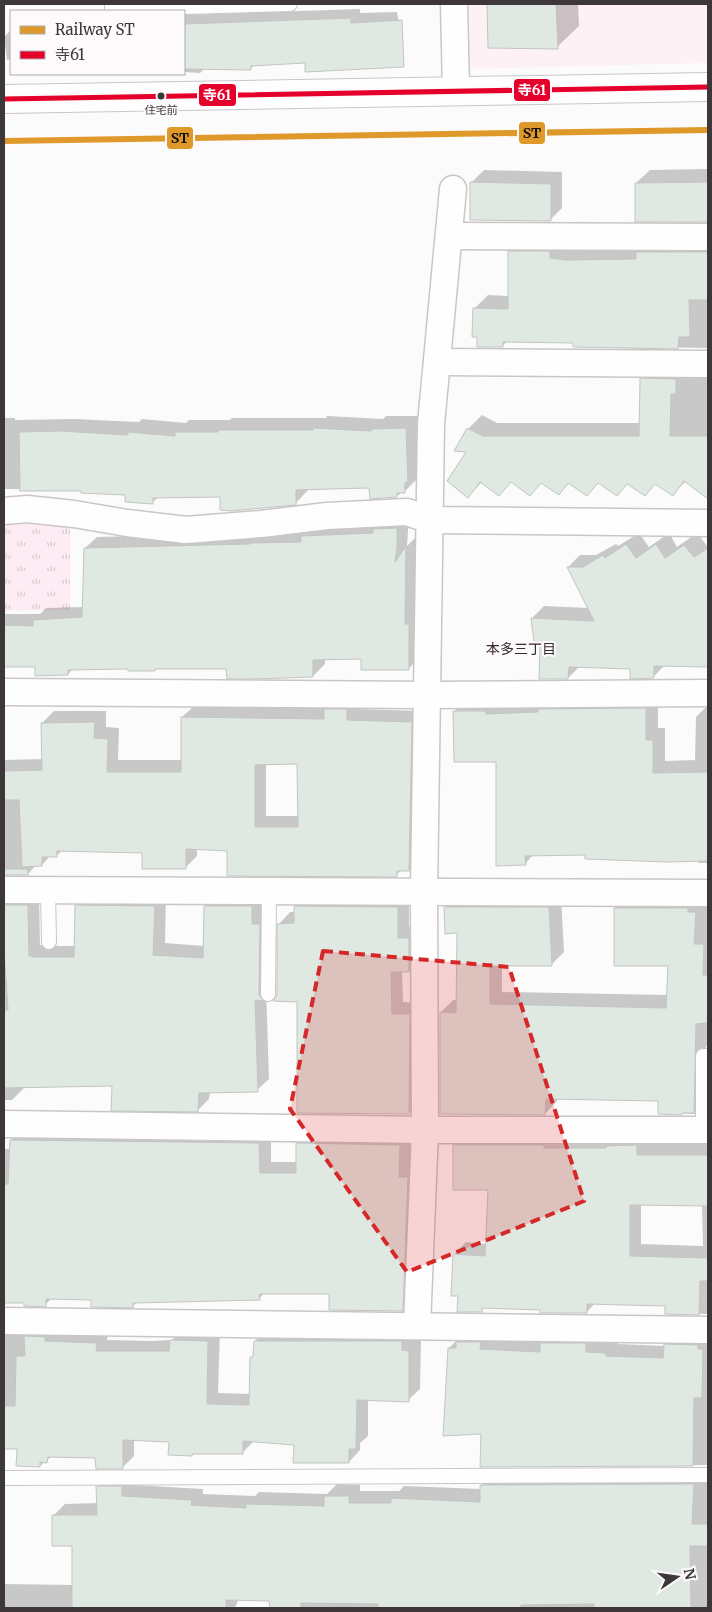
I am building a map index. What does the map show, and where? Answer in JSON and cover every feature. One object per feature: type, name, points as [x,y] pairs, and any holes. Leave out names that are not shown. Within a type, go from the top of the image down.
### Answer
[{"type":"street","points":[[454,4],[456,91]]},
{"type":"street","points":[[4,99],[708,87]]},
{"type":"street","points":[[418,1326],[425,1130],[424,892],[431,424],[453,188]]},
{"type":"street","points":[[449,236],[708,237]]},
{"type":"street","points":[[437,362],[708,364]]},
{"type":"street","points":[[4,511],[27,509],[186,530],[327,516],[407,512],[430,520],[708,522]]},
{"type":"street","points":[[4,692],[427,695],[708,693]]},
{"type":"street","points":[[4,890],[708,893]]},
{"type":"street","points":[[4,1124],[425,1130],[706,1130]]},
{"type":"street","points":[[4,1321],[708,1330]]},
{"type":"lane","points":[[112,4],[112,9],[290,4]]},
{"type":"lane","points":[[48,890],[49,942]]},
{"type":"lane","points":[[268,891],[268,994]]},
{"type":"lane","points":[[706,1130],[703,1056],[708,1056]]},
{"type":"lane","points":[[4,1478],[708,1475]]},
{"type":"highlighted area","points":[[323,951],[509,967],[584,1201],[407,1272],[290,1109]]},
{"type":"shaded area","points":[[466,4],[708,4],[708,63],[465,69]]},
{"type":"green space","points":[[32,522],[70,527],[70,610],[4,611],[4,524]]},
{"type":"building","points":[[487,4],[556,4],[558,49],[488,48]]},
{"type":"building","points":[[351,18],[351,23],[402,20],[404,67],[305,72],[305,63],[251,66],[251,70],[185,69],[185,24]]},
{"type":"building","points":[[470,182],[551,184],[551,221],[470,220]]},
{"type":"building","points":[[708,182],[708,222],[635,222],[635,183]]},
{"type":"building","points":[[508,251],[550,251],[550,258],[565,260],[636,259],[636,252],[708,252],[708,300],[689,300],[690,337],[679,337],[678,349],[573,347],[573,343],[503,342],[503,347],[477,347],[477,337],[472,337],[473,308],[508,309]]},
{"type":"building","points":[[640,378],[676,379],[676,394],[671,394],[670,436],[708,436],[708,499],[684,481],[673,496],[655,484],[645,496],[627,484],[617,496],[598,483],[587,496],[568,483],[559,495],[541,483],[530,496],[511,482],[499,496],[480,482],[468,498],[447,481],[466,452],[454,451],[467,428],[483,436],[639,436]]},
{"type":"building","points":[[313,428],[371,431],[371,429],[406,428],[408,482],[405,483],[405,493],[397,493],[397,497],[370,499],[369,488],[296,490],[296,505],[230,511],[220,510],[220,497],[153,498],[153,504],[125,502],[125,495],[81,493],[81,491],[20,491],[19,432],[60,431],[128,435],[128,432],[175,436],[175,432],[313,430]]},
{"type":"building","points":[[397,528],[395,562],[406,546],[405,624],[409,624],[409,670],[361,670],[361,659],[313,660],[313,677],[256,679],[227,679],[226,669],[155,669],[155,671],[128,671],[128,669],[68,670],[68,675],[35,676],[35,667],[4,667],[4,625],[33,626],[33,620],[82,617],[84,548],[301,542],[301,536],[373,533],[373,529]]},
{"type":"building","points":[[626,544],[636,558],[656,544],[665,558],[684,545],[694,557],[708,548],[708,667],[654,666],[654,678],[630,679],[630,669],[569,667],[568,679],[539,679],[540,643],[534,642],[531,618],[594,621],[567,567],[583,567],[603,555],[605,558]]},
{"type":"building","points":[[646,708],[646,740],[653,740],[653,773],[708,772],[708,861],[667,862],[585,859],[585,855],[525,856],[526,865],[496,866],[496,762],[454,762],[453,711],[486,711],[486,714],[538,712],[538,709]]},
{"type":"building","points":[[324,709],[347,709],[347,720],[412,722],[409,871],[397,871],[397,877],[227,876],[227,851],[186,849],[186,869],[142,869],[142,853],[57,851],[57,857],[42,857],[42,866],[22,867],[19,800],[4,800],[4,771],[42,770],[41,723],[95,722],[94,738],[108,739],[107,772],[181,772],[181,717],[324,719]],"holes":[[[297,764],[298,827],[255,827],[255,765]]]},
{"type":"building","points":[[4,869],[28,869],[28,875],[4,875]]},
{"type":"building","points":[[4,905],[28,905],[29,956],[74,957],[75,905],[155,906],[153,955],[203,958],[204,906],[252,906],[252,924],[260,924],[259,994],[263,1001],[255,1000],[258,1092],[199,1093],[198,1112],[111,1111],[112,1086],[4,1088],[4,1010],[8,1010],[4,951]]},
{"type":"building","points":[[294,906],[398,907],[398,938],[409,938],[409,972],[391,972],[392,1014],[410,1014],[409,1114],[297,1113],[297,1002],[273,1001],[277,994],[277,924],[294,923]]},
{"type":"building","points":[[444,907],[549,907],[552,966],[490,966],[490,1004],[666,1008],[668,966],[614,966],[614,908],[688,908],[688,912],[696,912],[694,944],[704,944],[703,975],[708,975],[708,1023],[696,1024],[694,1113],[682,1113],[682,1115],[658,1114],[658,1101],[546,1099],[545,1115],[440,1114],[440,1012],[456,1013],[457,933],[445,934]]},
{"type":"building","points":[[10,1140],[259,1143],[260,1173],[296,1173],[296,1143],[400,1145],[399,1177],[408,1177],[403,1311],[329,1310],[329,1294],[259,1294],[260,1300],[133,1303],[133,1308],[91,1307],[91,1300],[46,1299],[46,1307],[24,1306],[24,1303],[4,1303],[4,1184],[8,1184]]},
{"type":"building","points":[[453,1145],[544,1145],[544,1148],[606,1148],[606,1146],[637,1145],[637,1155],[708,1155],[708,1206],[630,1205],[630,1256],[708,1258],[708,1281],[700,1281],[699,1315],[665,1314],[665,1306],[587,1304],[587,1313],[540,1313],[540,1310],[482,1308],[482,1312],[457,1312],[458,1296],[451,1296],[453,1254],[485,1256],[488,1190],[453,1190]]},
{"type":"building","points":[[24,1336],[45,1337],[45,1341],[97,1343],[96,1351],[169,1351],[170,1340],[208,1341],[207,1404],[249,1405],[250,1357],[253,1357],[254,1341],[402,1341],[402,1350],[409,1351],[409,1402],[357,1400],[356,1449],[349,1449],[349,1463],[293,1463],[294,1445],[243,1441],[243,1454],[192,1454],[192,1456],[168,1455],[169,1442],[123,1440],[123,1469],[96,1469],[95,1458],[48,1457],[47,1463],[40,1462],[40,1467],[16,1466],[17,1449],[4,1449],[4,1406],[15,1406],[16,1356],[25,1356]]},
{"type":"building","points":[[456,1342],[481,1342],[480,1349],[540,1352],[540,1343],[586,1343],[586,1352],[606,1353],[606,1356],[663,1358],[664,1344],[698,1345],[698,1349],[703,1349],[702,1398],[694,1398],[693,1466],[480,1467],[481,1434],[443,1436],[448,1348],[456,1348]]},
{"type":"building","points":[[694,1484],[692,1524],[708,1524],[708,1546],[690,1546],[691,1608],[594,1608],[594,1604],[521,1605],[521,1608],[378,1608],[378,1604],[301,1603],[301,1608],[270,1608],[269,1601],[226,1600],[226,1608],[72,1608],[72,1546],[52,1546],[52,1515],[97,1515],[96,1486],[122,1486],[122,1496],[192,1500],[191,1505],[246,1508],[246,1504],[324,1506],[324,1496],[349,1496],[349,1503],[391,1503],[391,1498],[480,1502],[480,1485]]},
{"type":"rail line","name":"ST","points":[[4,141],[708,130]]},
{"type":"transit line","name":"寺61","points":[[4,99],[708,87]]},
{"type":"place","name":"住宅前","points":[[161,96]]},
{"type":"district","name":"本多三丁目","points":[[521,649]]}]
